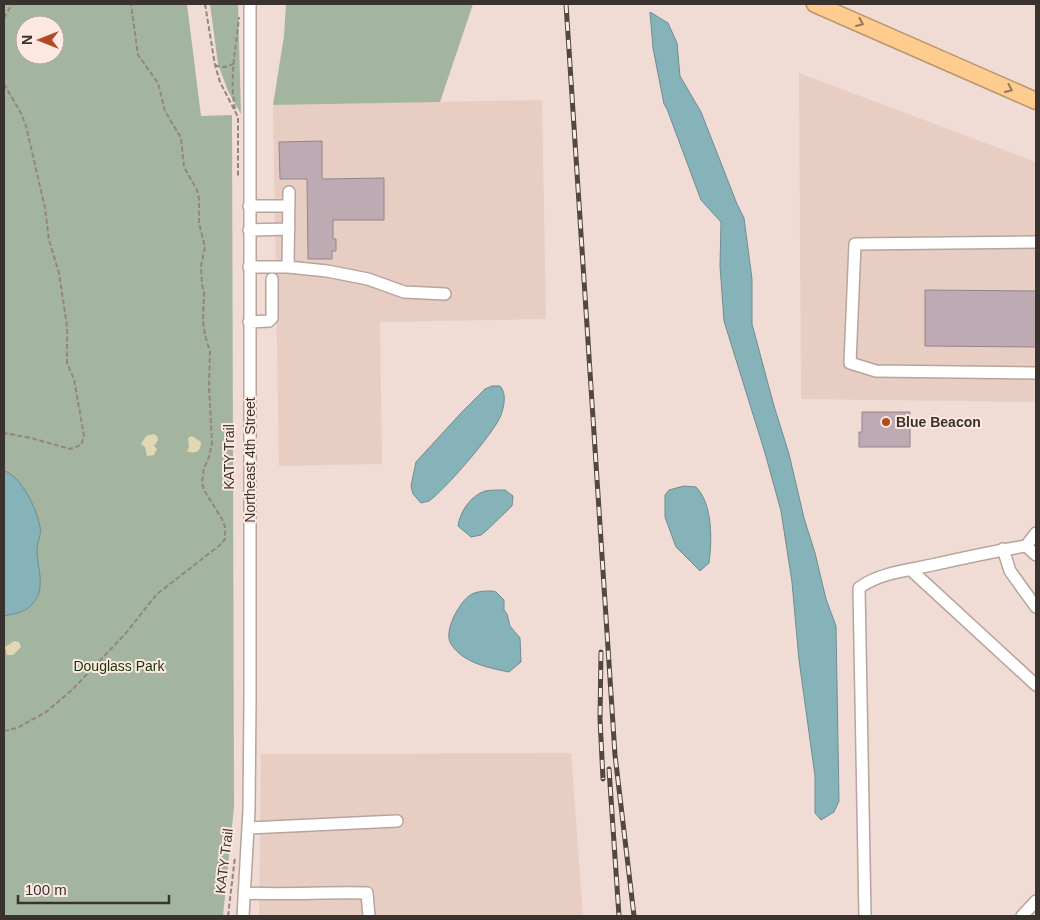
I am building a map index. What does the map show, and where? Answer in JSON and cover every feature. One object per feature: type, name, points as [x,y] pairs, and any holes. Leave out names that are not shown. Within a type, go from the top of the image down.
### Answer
[{"type":"highway","points":[[815,4],[1036,100]]},
{"type":"street","name":"Northeast 4th Street","points":[[242,916],[248,828],[250,710],[250,4]]},
{"type":"street","points":[[288,267],[289,192]]},
{"type":"street","points":[[249,206],[289,206]]},
{"type":"street","points":[[250,230],[289,229]]},
{"type":"street","points":[[1036,242],[855,244],[850,363],[876,372],[1036,373]]},
{"type":"street","points":[[250,267],[288,267],[326,271],[368,279],[404,292],[444,294]]},
{"type":"street","points":[[250,322],[265,322],[270,321],[272,318],[272,278]]},
{"type":"street","points":[[865,916],[859,588],[868,582],[911,570],[1002,549],[1026,546],[1036,532]]},
{"type":"street","points":[[1026,546],[1036,555]]},
{"type":"street","points":[[1002,549],[1010,571],[1036,607]]},
{"type":"street","points":[[911,570],[1036,685]]},
{"type":"street","points":[[248,828],[397,821]]},
{"type":"street","points":[[244,893],[367,893],[369,916]]},
{"type":"street","points":[[1022,916],[1036,901]]},
{"type":"path","points":[[4,18],[12,4]]},
{"type":"path","points":[[4,731],[17,728],[46,712],[72,690],[119,640],[157,594],[220,545],[225,539],[225,527],[222,519],[204,490],[202,483],[204,468],[212,443],[209,386],[210,352],[204,335],[204,292],[201,266],[204,247],[199,223],[199,199],[197,190],[184,166],[181,138],[166,111],[158,82],[138,55],[131,4]]},
{"type":"path","points":[[205,4],[215,66],[224,93],[236,111]]},
{"type":"path","points":[[238,184],[238,124],[232,83],[239,14]]},
{"type":"path","points":[[215,66],[221,68],[228,67],[234,63]]},
{"type":"path","points":[[4,84],[21,113],[26,126],[45,208],[49,240],[59,273],[68,326],[67,363],[74,379],[84,436],[81,445],[70,449],[31,438],[4,433]]},
{"type":"path","name":"KATY Trail","points":[[228,916],[236,851]]},
{"type":"shaded area","points":[[799,73],[1036,162],[1036,402],[801,399]]},
{"type":"shaded area","points":[[542,100],[546,319],[380,322],[382,464],[279,466],[273,105]]},
{"type":"shaded area","points":[[571,753],[583,916],[259,916],[261,754]]},
{"type":"green space","name":"Douglass Park","points":[[4,4],[187,4],[201,116],[232,115],[234,807],[223,916],[4,916]]},
{"type":"green space","points":[[210,4],[238,4],[241,114],[228,91],[218,64]]},
{"type":"green space","points":[[286,4],[473,4],[440,102],[273,105],[284,36]]},
{"type":"sand","points":[[154,434],[158,440],[154,446],[157,449],[154,455],[147,456],[145,447],[141,444],[146,436]]},
{"type":"sand","points":[[192,436],[201,442],[199,450],[195,452],[187,451],[189,447],[188,438]]},
{"type":"sand","points":[[14,641],[19,642],[21,647],[13,655],[7,655],[5,647]]},
{"type":"water","points":[[650,12],[668,23],[677,43],[680,76],[701,112],[744,218],[752,279],[752,324],[789,454],[826,599],[836,626],[839,801],[834,812],[821,820],[815,813],[815,776],[799,660],[792,582],[781,511],[724,321],[720,266],[721,222],[701,200],[664,104],[653,48]]},
{"type":"water","points":[[492,386],[500,386],[504,392],[504,404],[497,423],[480,447],[446,486],[429,501],[421,503],[413,494],[411,486],[416,462],[485,389]]},
{"type":"water","points":[[4,471],[16,479],[22,486],[39,520],[40,535],[37,550],[40,590],[31,606],[17,613],[4,616]]},
{"type":"water","points":[[684,486],[696,487],[702,494],[710,523],[711,544],[709,563],[700,571],[676,547],[665,517],[665,495],[669,490]]},
{"type":"water","points":[[492,490],[505,490],[513,496],[512,506],[481,535],[471,537],[458,526],[463,510],[480,493]]},
{"type":"water","points":[[496,592],[504,600],[504,610],[510,626],[520,638],[521,662],[509,672],[477,664],[469,660],[456,650],[449,639],[453,618],[465,600],[474,593]]},
{"type":"building","points":[[322,141],[322,179],[384,178],[384,220],[333,220],[333,239],[336,239],[336,251],[332,251],[332,259],[308,259],[307,179],[280,179],[279,142]]},
{"type":"building","points":[[925,290],[1036,291],[1036,347],[925,346]]},
{"type":"building","name":"Blue Beacon","points":[[862,412],[910,412],[910,447],[859,447],[859,432],[862,432]]},
{"type":"railway","points":[[566,4],[615,755],[634,916]]},
{"type":"railway","points":[[601,652],[600,719],[603,779]]},
{"type":"railway","points":[[609,769],[619,916]]},
{"type":"place","name":"Blue Beacon","points":[[886,422]]}]
